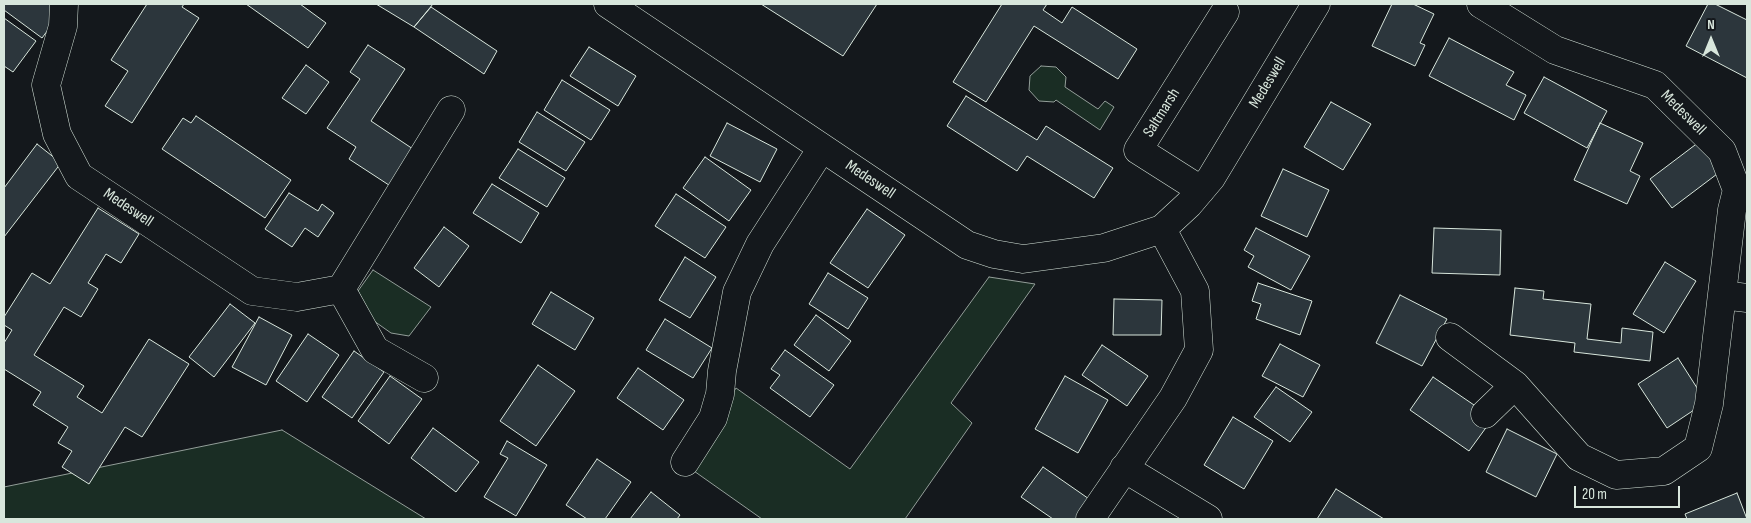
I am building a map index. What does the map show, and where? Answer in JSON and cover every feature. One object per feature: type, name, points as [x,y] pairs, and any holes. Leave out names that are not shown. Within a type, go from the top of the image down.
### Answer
[{"type":"street","name":"Medeswell","points":[[64,4],[62,26],[46,85],[57,134],[79,176],[252,291],[296,297],[341,289]]},
{"type":"street","name":"Medeswell","points":[[608,4],[967,245],[994,254],[1023,259],[1104,248],[1162,229],[1189,204],[1211,178],[1316,4]]},
{"type":"street","name":"Medeswell","points":[[1450,337],[1515,385],[1579,457],[1616,475],[1664,471],[1698,448],[1735,296],[1732,210],[1737,190],[1722,152],[1655,85],[1555,50],[1481,4]]},
{"type":"street","name":"Saltmarsh","points":[[1201,190],[1138,150],[1225,12]]},
{"type":"street","points":[[424,378],[375,350],[341,289],[451,110]]},
{"type":"street","points":[[685,462],[713,418],[720,394],[722,371],[737,292],[760,244],[822,148]]},
{"type":"street","points":[[1090,519],[1173,398],[1199,350],[1195,291],[1162,229]]},
{"type":"street","points":[[1485,414],[1515,385]]},
{"type":"street","points":[[1124,468],[1208,519]]},
{"type":"green space","points":[[1041,66],[1056,67],[1066,77],[1065,87],[1098,109],[1105,101],[1114,107],[1100,130],[1056,100],[1054,102],[1039,101],[1029,90],[1030,76]]},
{"type":"green space","points":[[373,270],[431,307],[409,336],[391,333],[374,321],[358,291]]},
{"type":"green space","points":[[989,277],[1035,284],[951,403],[972,423],[905,519],[762,519],[684,464],[714,425],[736,388],[850,469]]},
{"type":"green space","points":[[282,430],[426,519],[4,519],[4,487]]},
{"type":"building","points":[[4,4],[61,4],[65,7],[42,38],[4,10]]},
{"type":"building","points":[[147,4],[184,4],[182,7],[199,18],[132,123],[105,106],[128,71],[111,60]]},
{"type":"building","points":[[246,4],[300,4],[326,23],[308,48]]},
{"type":"building","points":[[376,4],[433,4],[414,27]]},
{"type":"building","points":[[761,4],[877,4],[843,56]]},
{"type":"building","points":[[1002,4],[1047,4],[1043,10],[1062,23],[1072,7],[1137,49],[1118,79],[1034,26],[986,102],[953,82]]},
{"type":"building","points":[[1392,4],[1413,4],[1434,14],[1420,43],[1425,45],[1415,66],[1372,46]]},
{"type":"building","points":[[1708,4],[1715,4],[1747,20],[1747,78],[1686,46]]},
{"type":"building","points":[[431,7],[497,51],[484,74],[414,27]]},
{"type":"building","points":[[4,18],[36,41],[13,72],[4,66]]},
{"type":"building","points":[[1449,38],[1514,72],[1506,85],[1526,95],[1514,120],[1429,76]]},
{"type":"building","points":[[368,45],[405,69],[371,121],[419,153],[395,189],[349,159],[356,147],[327,128],[360,79],[350,72]]},
{"type":"building","points":[[589,47],[636,76],[618,106],[570,76]]},
{"type":"building","points":[[306,65],[329,82],[306,114],[282,98]]},
{"type":"building","points":[[1544,77],[1607,111],[1587,148],[1524,113]]},
{"type":"building","points":[[562,80],[610,110],[591,140],[544,110]]},
{"type":"building","points":[[966,96],[1037,140],[1046,126],[1113,168],[1094,198],[1027,156],[1017,171],[947,126]]},
{"type":"building","points":[[1331,102],[1371,124],[1343,170],[1304,147]]},
{"type":"building","points":[[537,112],[585,142],[566,171],[519,142]]},
{"type":"building","points":[[196,116],[291,180],[265,218],[162,149],[183,118],[191,123]]},
{"type":"building","points":[[727,123],[777,149],[760,182],[710,156]]},
{"type":"building","points":[[1600,123],[1643,143],[1630,171],[1640,176],[1627,204],[1574,180]]},
{"type":"building","points":[[1703,139],[1725,168],[1672,208],[1650,179]]},
{"type":"building","points":[[37,144],[61,163],[4,237],[4,188]]},
{"type":"building","points":[[518,149],[565,178],[547,207],[499,178]]},
{"type":"building","points":[[705,157],[751,190],[729,221],[683,188]]},
{"type":"building","points":[[1283,169],[1329,190],[1307,237],[1261,216]]},
{"type":"building","points":[[492,184],[539,213],[521,243],[473,213]]},
{"type":"building","points":[[289,193],[318,211],[322,204],[334,213],[318,237],[305,228],[292,247],[265,229]]},
{"type":"building","points":[[676,194],[726,227],[705,258],[655,226]]},
{"type":"building","points":[[98,208],[139,234],[121,263],[106,254],[88,283],[98,289],[81,317],[64,307],[34,355],[84,386],[77,397],[102,413],[149,339],[189,364],[142,437],[125,427],[89,484],[62,467],[72,451],[58,443],[68,427],[33,405],[41,392],[4,369],[4,343],[12,330],[4,325],[4,317],[32,273],[50,284]]},
{"type":"building","points":[[867,209],[905,235],[868,288],[830,263]]},
{"type":"building","points":[[444,227],[469,246],[439,287],[414,268]]},
{"type":"building","points":[[1256,228],[1310,256],[1291,290],[1248,267],[1254,256],[1244,250]]},
{"type":"building","points":[[1434,228],[1501,230],[1500,275],[1432,273]]},
{"type":"building","points":[[685,257],[716,277],[690,318],[659,300]]},
{"type":"building","points":[[1665,262],[1696,281],[1664,333],[1633,314]]},
{"type":"building","points":[[828,273],[868,298],[848,329],[809,304]]},
{"type":"building","points":[[1258,283],[1312,301],[1300,335],[1256,319],[1261,304],[1252,301]]},
{"type":"building","points":[[1515,288],[1544,291],[1543,299],[1591,304],[1587,339],[1621,343],[1622,328],[1653,332],[1650,361],[1574,352],[1575,343],[1510,335]]},
{"type":"building","points":[[551,292],[594,318],[575,350],[532,324]]},
{"type":"building","points":[[1400,295],[1447,319],[1422,366],[1376,343]]},
{"type":"building","points":[[1114,299],[1162,300],[1161,335],[1113,335]]},
{"type":"building","points":[[230,304],[255,323],[214,377],[189,357]]},
{"type":"building","points":[[816,315],[851,341],[829,371],[794,345]]},
{"type":"building","points":[[259,317],[292,335],[266,385],[232,367]]},
{"type":"building","points":[[665,319],[712,348],[693,378],[646,350]]},
{"type":"building","points":[[308,334],[339,355],[307,402],[276,381]]},
{"type":"building","points":[[1280,344],[1320,365],[1303,397],[1262,376]]},
{"type":"building","points":[[1102,345],[1148,376],[1127,406],[1082,375]]},
{"type":"building","points":[[785,350],[834,385],[810,417],[770,388],[780,375],[771,369]]},
{"type":"building","points":[[354,351],[384,372],[352,418],[322,397]]},
{"type":"building","points":[[1678,358],[1706,402],[1667,428],[1638,384]]},
{"type":"building","points":[[538,365],[575,391],[536,446],[500,421]]},
{"type":"building","points":[[638,368],[684,400],[663,430],[617,398]]},
{"type":"building","points":[[390,376],[422,399],[389,444],[358,421]]},
{"type":"building","points":[[1065,376],[1108,400],[1078,453],[1035,429]]},
{"type":"building","points":[[1433,377],[1493,418],[1469,451],[1410,410]]},
{"type":"building","points":[[1276,387],[1312,412],[1290,442],[1254,417]]},
{"type":"building","points":[[1233,417],[1273,441],[1244,489],[1204,465]]},
{"type":"building","points":[[433,428],[479,462],[456,492],[411,458]]},
{"type":"building","points":[[1507,429],[1557,454],[1536,497],[1486,472]]},
{"type":"building","points":[[507,441],[547,465],[516,516],[484,497],[508,458],[500,454]]},
{"type":"building","points":[[597,459],[631,482],[605,519],[587,519],[566,505]]},
{"type":"building","points":[[1043,467],[1092,501],[1079,519],[1053,519],[1021,497]]},
{"type":"building","points":[[1336,489],[1384,519],[1317,519]]},
{"type":"building","points":[[651,492],[680,515],[677,519],[630,519]]},
{"type":"building","points":[[1737,493],[1747,519],[1687,519],[1685,514]]}]
